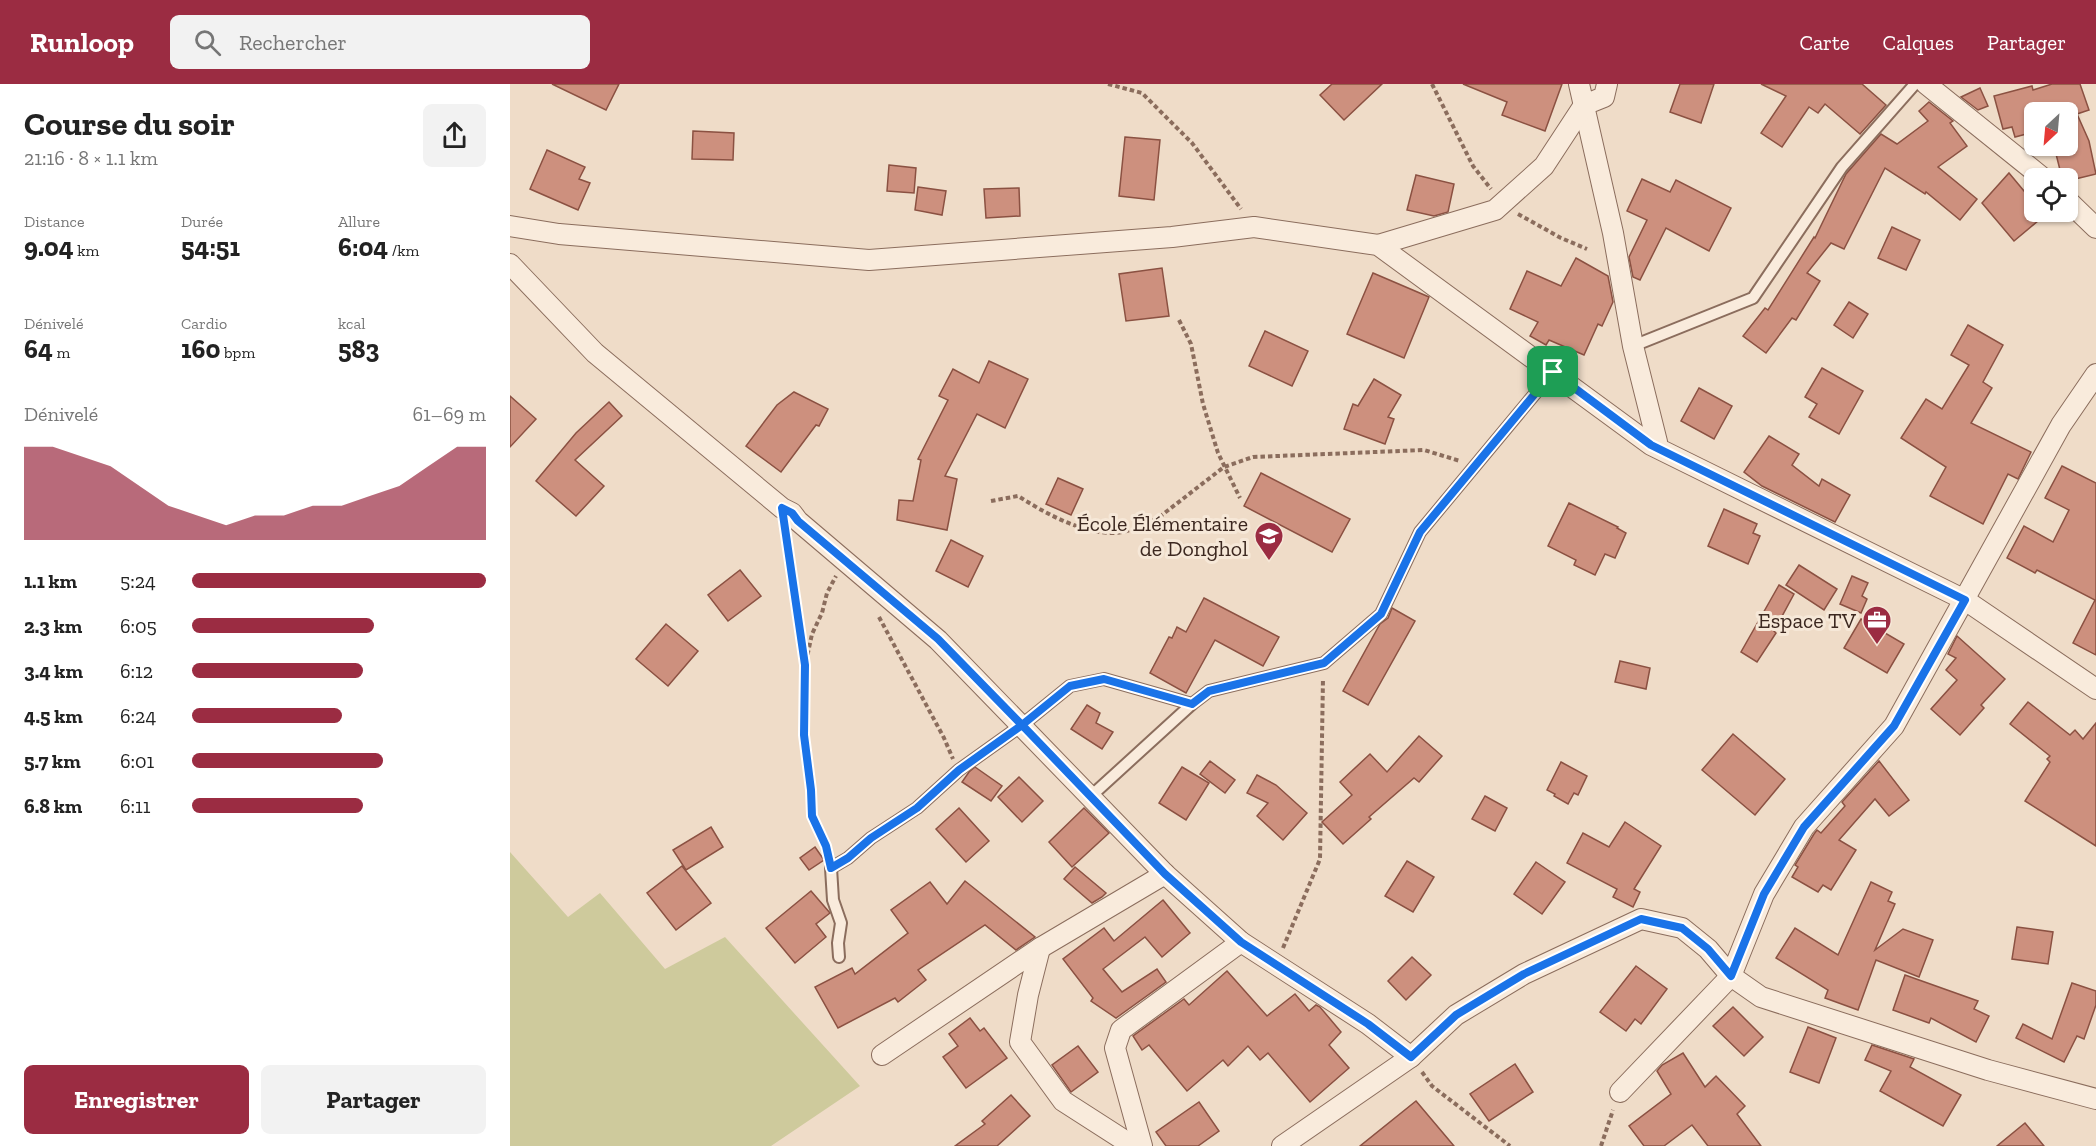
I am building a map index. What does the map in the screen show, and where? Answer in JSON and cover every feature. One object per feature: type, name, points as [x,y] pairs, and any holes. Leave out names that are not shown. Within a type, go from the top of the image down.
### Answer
[{"type":"street","points":[[1579,84],[1613,233],[1633,346],[1657,442],[1656,447]]},
{"type":"street","points":[[510,226],[559,234],[869,260],[1172,237],[1254,227],[1378,245],[1495,210],[1544,166],[1584,105],[1604,97],[1607,84]]},
{"type":"street","points":[[1926,84],[2031,168]]},
{"type":"street","points":[[2078,211],[2096,228]]},
{"type":"street","points":[[1378,245],[1656,447],[1965,600],[2096,689]]},
{"type":"street","points":[[510,264],[595,353],[782,508],[792,513],[798,521],[938,639],[1165,874],[1241,942],[1368,1024],[1411,1057]]},
{"type":"street","points":[[1620,1092],[1731,976],[1764,894],[1804,827],[1894,726],[2061,425],[2096,374]]},
{"type":"street","points":[[882,1055],[1040,948],[1165,874]]},
{"type":"street","points":[[1282,1146],[1411,1057],[1456,1015],[1524,974],[1641,919],[1682,928],[1708,949],[1731,976],[1761,997],[1988,1070],[2096,1099]]},
{"type":"street","points":[[1142,1146],[1115,1048],[1121,1030],[1241,942]]},
{"type":"street","points":[[1040,948],[1028,995],[1020,1042],[1063,1101],[1133,1146]]},
{"type":"lane","points":[[1633,346],[1753,298],[1842,167],[1915,84]]},
{"type":"lane","points":[[1090,797],[1209,691],[1324,663],[1381,614],[1420,532],[1553,372]]},
{"type":"lane","points":[[839,957],[838,943],[841,923],[833,900],[831,868],[917,808],[959,770],[1022,725],[1070,686],[1104,679],[1192,704]]},
{"type":"path","points":[[1108,84],[1142,93],[1192,142],[1254,227]]},
{"type":"path","points":[[1179,320],[1191,344],[1203,404],[1224,467],[1240,498]]},
{"type":"path","points":[[992,501],[1018,496],[1040,510],[1074,525],[1109,533],[1126,531],[1158,518],[1224,467],[1252,457],[1424,450],[1475,465]]},
{"type":"path","points":[[782,508],[805,665],[804,735],[812,816],[826,846],[831,868]]},
{"type":"path","points":[[805,665],[812,634],[822,613],[826,593],[844,560]]},
{"type":"path","points":[[878,612],[881,622],[910,672],[959,770]]},
{"type":"path","points":[[1275,966],[1320,859],[1324,663]]},
{"type":"path","points":[[1411,1057],[1432,1086],[1510,1146]]},
{"type":"path","points":[[1601,1146],[1620,1092]]},
{"type":"shaded area","points":[[510,852],[568,917],[600,893],[665,969],[725,937],[860,1086],[771,1146],[510,1146]]},
{"type":"building","points":[[552,84],[619,84],[606,110]]},
{"type":"building","points":[[1332,84],[1382,84],[1344,120],[1320,95]]},
{"type":"building","points":[[1463,84],[1562,84],[1545,131],[1502,115],[1507,102]]},
{"type":"building","points":[[1680,84],[1714,84],[1701,123],[1670,112]]},
{"type":"building","points":[[1761,84],[1862,84],[1886,105],[1860,134],[1825,104],[1818,113],[1809,107],[1782,147],[1761,133],[1786,96]]},
{"type":"building","points":[[2052,84],[2080,84],[2089,110],[2078,114],[2078,102],[2024,102],[2024,135],[2015,137],[2012,127],[2003,129],[1994,96],[2032,86],[2033,90]]},
{"type":"building","points":[[1980,88],[1988,106],[1978,110],[1961,97]]},
{"type":"building","points":[[1929,102],[1953,121],[1950,123],[1967,146],[1938,167],[1977,199],[1960,220],[1926,192],[1925,194],[1885,168],[1844,249],[1831,243],[1807,273],[1820,281],[1796,320],[1792,318],[1766,353],[1743,336],[1765,308],[1768,310],[1815,238],[1846,174],[1881,134],[1897,144],[1928,121],[1919,111]]},
{"type":"building","points":[[2078,116],[2089,141],[2096,174],[2078,178],[2078,168],[2060,168],[2056,156],[2078,156]]},
{"type":"building","points":[[693,131],[734,133],[733,160],[692,159]]},
{"type":"building","points":[[1125,137],[1160,140],[1154,200],[1119,196]]},
{"type":"building","points":[[547,150],[585,167],[579,179],[590,183],[578,210],[530,189]]},
{"type":"building","points":[[889,165],[916,168],[914,193],[887,191]]},
{"type":"building","points":[[2009,173],[2024,191],[2024,222],[2037,222],[2014,241],[1982,203]]},
{"type":"building","points":[[1416,175],[1454,184],[1448,212],[1434,216],[1407,210]]},
{"type":"building","points":[[1642,179],[1670,192],[1676,180],[1731,208],[1709,251],[1666,228],[1640,280],[1633,277],[1629,257],[1647,220],[1627,211]]},
{"type":"building","points":[[918,187],[946,191],[942,215],[915,210]]},
{"type":"building","points":[[1019,188],[1020,216],[986,218],[984,189]]},
{"type":"building","points":[[1892,227],[1920,240],[1906,270],[1878,258]]},
{"type":"building","points":[[1576,258],[1608,276],[1613,302],[1602,326],[1598,324],[1584,355],[1549,340],[1546,345],[1530,336],[1538,322],[1510,309],[1527,271],[1561,286]]},
{"type":"building","points":[[1162,268],[1169,316],[1126,321],[1119,274]]},
{"type":"building","points":[[1373,273],[1429,297],[1404,358],[1347,334]]},
{"type":"building","points":[[1849,302],[1868,314],[1853,338],[1834,325]]},
{"type":"building","points":[[1968,325],[2003,345],[1983,382],[1992,388],[1971,423],[2031,452],[2018,479],[2008,474],[1983,524],[1930,496],[1946,467],[1901,438],[1926,399],[1942,409],[1969,365],[1951,355]]},
{"type":"building","points":[[1265,331],[1308,351],[1292,386],[1249,366]]},
{"type":"building","points":[[989,361],[1028,379],[1005,428],[977,414],[945,476],[957,479],[947,530],[897,520],[899,500],[913,501],[921,460],[918,459],[948,400],[939,396],[953,369],[979,383]]},
{"type":"building","points":[[1822,368],[1863,391],[1839,434],[1809,417],[1817,404],[1805,397]]},
{"type":"building","points":[[1374,379],[1401,395],[1388,417],[1394,419],[1385,444],[1344,429],[1353,404],[1358,406]]},
{"type":"building","points":[[1699,388],[1732,406],[1714,439],[1681,421]]},
{"type":"building","points":[[794,392],[828,409],[819,426],[816,425],[781,472],[746,446],[777,405]]},
{"type":"building","points":[[510,396],[536,419],[510,447]]},
{"type":"building","points":[[609,402],[622,416],[575,460],[604,486],[576,516],[536,481],[576,433]]},
{"type":"building","points":[[1769,436],[1799,454],[1792,465],[1819,486],[1822,479],[1850,495],[1835,522],[1762,486],[1744,472]]},
{"type":"building","points":[[2062,466],[2096,483],[2096,655],[2073,643],[2095,600],[2037,570],[2035,573],[2007,558],[2024,526],[2053,542],[2069,510],[2045,498]]},
{"type":"building","points":[[1261,473],[1350,519],[1332,552],[1244,506]]},
{"type":"building","points":[[1058,478],[1083,489],[1071,515],[1046,504]]},
{"type":"building","points":[[1569,503],[1626,533],[1615,558],[1605,554],[1595,575],[1574,565],[1576,560],[1548,546]]},
{"type":"building","points":[[1724,509],[1757,524],[1753,533],[1760,536],[1748,564],[1708,546]]},
{"type":"building","points":[[951,540],[983,556],[968,587],[936,571]]},
{"type":"building","points":[[1799,565],[1837,589],[1824,610],[1786,585]]},
{"type":"building","points":[[740,570],[761,596],[728,621],[708,595]]},
{"type":"building","points":[[1852,576],[1868,583],[1862,596],[1867,599],[1861,613],[1840,604]]},
{"type":"building","points":[[1779,585],[1794,594],[1774,631],[1776,633],[1757,662],[1741,652]]},
{"type":"building","points":[[1204,598],[1279,637],[1263,666],[1215,640],[1186,693],[1150,673],[1169,637],[1172,638],[1177,627],[1186,632]]},
{"type":"building","points":[[1392,608],[1415,621],[1368,705],[1343,691],[1380,624],[1388,618]]},
{"type":"building","points":[[1861,619],[1904,644],[1887,673],[1844,648]]},
{"type":"building","points":[[666,624],[698,651],[668,686],[636,659]]},
{"type":"building","points":[[1957,636],[2005,679],[1981,705],[1984,708],[1960,735],[1931,709],[1957,680],[1946,670],[1956,658],[1948,654]]},
{"type":"building","points":[[1620,661],[1650,668],[1646,689],[1615,682]]},
{"type":"building","points":[[2028,702],[2070,735],[2075,730],[2083,739],[2096,723],[2096,846],[2025,801],[2050,762],[2047,759],[2050,756],[2010,724]]},
{"type":"building","points":[[1087,705],[1100,713],[1096,723],[1113,732],[1102,749],[1071,729]]},
{"type":"building","points":[[1733,734],[1785,779],[1755,815],[1702,770]]},
{"type":"building","points":[[1419,736],[1442,756],[1419,782],[1414,778],[1369,817],[1371,819],[1343,844],[1322,822],[1352,795],[1340,782],[1370,754],[1387,772]]},
{"type":"building","points":[[1210,761],[1235,780],[1225,793],[1200,774]]},
{"type":"building","points":[[1879,761],[1909,800],[1889,816],[1875,799],[1839,840],[1856,850],[1831,890],[1823,885],[1818,892],[1792,877],[1798,867],[1795,865],[1817,830],[1821,833],[1845,806],[1842,802]]},
{"type":"building","points":[[1561,762],[1587,776],[1578,795],[1574,793],[1568,804],[1547,790]]},
{"type":"building","points":[[975,767],[1002,786],[991,801],[962,782]]},
{"type":"building","points":[[1182,767],[1209,783],[1186,820],[1159,803]]},
{"type":"building","points":[[1257,775],[1276,785],[1307,813],[1283,840],[1257,816],[1268,803],[1247,793]]},
{"type":"building","points":[[1019,777],[1043,801],[1022,822],[998,797]]},
{"type":"building","points":[[1485,796],[1507,808],[1495,831],[1472,819]]},
{"type":"building","points":[[959,808],[989,841],[966,862],[936,829]]},
{"type":"building","points":[[1084,808],[1109,833],[1072,867],[1049,842]]},
{"type":"building","points":[[1625,822],[1661,846],[1634,889],[1640,892],[1633,907],[1613,897],[1617,889],[1567,863],[1583,833],[1609,847]]},
{"type":"building","points":[[711,827],[723,847],[686,870],[673,850]]},
{"type":"building","points":[[815,847],[824,860],[809,870],[800,858]]},
{"type":"building","points":[[1407,861],[1434,877],[1413,912],[1385,896]]},
{"type":"building","points":[[1536,862],[1565,882],[1542,914],[1514,894]]},
{"type":"building","points":[[682,866],[711,903],[676,930],[647,893]]},
{"type":"building","points":[[1075,867],[1106,893],[1092,903],[1064,879]]},
{"type":"building","points":[[965,881],[1035,937],[1016,950],[985,925],[918,970],[926,980],[898,1002],[895,998],[838,1028],[815,987],[852,968],[855,974],[908,933],[891,910],[930,882],[947,904]]},
{"type":"building","points":[[1871,882],[1892,892],[1888,901],[1895,904],[1875,950],[1903,929],[1933,940],[1919,977],[1876,960],[1858,1010],[1825,998],[1828,990],[1776,958],[1795,928],[1838,955]]},
{"type":"building","points":[[811,891],[830,913],[816,924],[826,937],[795,963],[766,928]]},
{"type":"building","points":[[1163,900],[1190,933],[1162,957],[1145,937],[1103,969],[1122,992],[1157,969],[1166,982],[1116,1018],[1091,1001],[1093,998],[1063,959],[1104,928],[1114,941]]},
{"type":"building","points":[[2017,927],[2053,932],[2048,964],[2012,959]]},
{"type":"building","points":[[1412,957],[1431,975],[1406,1000],[1388,981]]},
{"type":"building","points":[[1636,966],[1667,989],[1641,1024],[1635,1019],[1626,1031],[1600,1012]]},
{"type":"building","points":[[1227,971],[1267,1016],[1295,994],[1309,1011],[1316,1005],[1320,1007],[1341,1032],[1329,1045],[1349,1068],[1310,1102],[1268,1053],[1260,1060],[1248,1046],[1228,1066],[1223,1060],[1187,1091],[1149,1045],[1142,1050],[1133,1036],[1184,999],[1189,1005]]},
{"type":"building","points":[[1905,975],[1978,1001],[1974,1009],[1989,1016],[1976,1042],[1931,1018],[1929,1023],[1893,1010]]},
{"type":"building","points":[[2072,983],[2096,991],[2096,1005],[2084,1039],[2077,1036],[2064,1062],[2016,1038],[2023,1024],[2052,1039]]},
{"type":"building","points":[[1733,1007],[1763,1037],[1744,1056],[1713,1026]]},
{"type":"building","points":[[970,1018],[980,1031],[984,1028],[1007,1058],[966,1088],[943,1057],[958,1046],[949,1034]]},
{"type":"building","points":[[1808,1027],[1836,1038],[1819,1083],[1790,1072]]},
{"type":"building","points":[[1872,1045],[1914,1059],[1910,1067],[1961,1095],[1943,1126],[1880,1091],[1891,1071],[1865,1060]]},
{"type":"building","points":[[1078,1046],[1098,1072],[1071,1092],[1052,1065]]},
{"type":"building","points":[[1683,1053],[1705,1087],[1716,1076],[1745,1106],[1737,1114],[1761,1146],[1708,1146],[1692,1125],[1664,1146],[1644,1146],[1629,1126],[1671,1094],[1657,1071],[1662,1065]]},
{"type":"building","points":[[1515,1064],[1533,1092],[1489,1121],[1470,1094]]},
{"type":"building","points":[[1011,1095],[1030,1116],[997,1146],[955,1146],[985,1124],[982,1121]]},
{"type":"building","points":[[1416,1101],[1454,1146],[1360,1146]]},
{"type":"building","points":[[1199,1102],[1219,1131],[1198,1146],[1166,1146],[1156,1132]]},
{"type":"building","points":[[2025,1123],[2044,1146],[1997,1146]]},
{"type":"place","name":"École Élémentaire de Donghol","points":[[1269,562]]},
{"type":"place","name":"Espace TV","points":[[1877,646]]},
{"type":"route","points":[[1553,372],[1420,532],[1381,614],[1324,663],[1209,691],[1192,704],[1104,679],[1070,686],[1022,725],[938,639],[798,521],[792,513],[782,508],[805,665],[804,735],[812,816],[826,846],[831,868],[917,808],[959,770],[1022,725],[1165,874],[1241,942],[1368,1024],[1411,1057],[1456,1015],[1524,974],[1641,919],[1682,928],[1708,949],[1731,976],[1764,894],[1804,827],[1894,726],[1965,600],[1651,445],[1642,436],[1553,372]]}]
